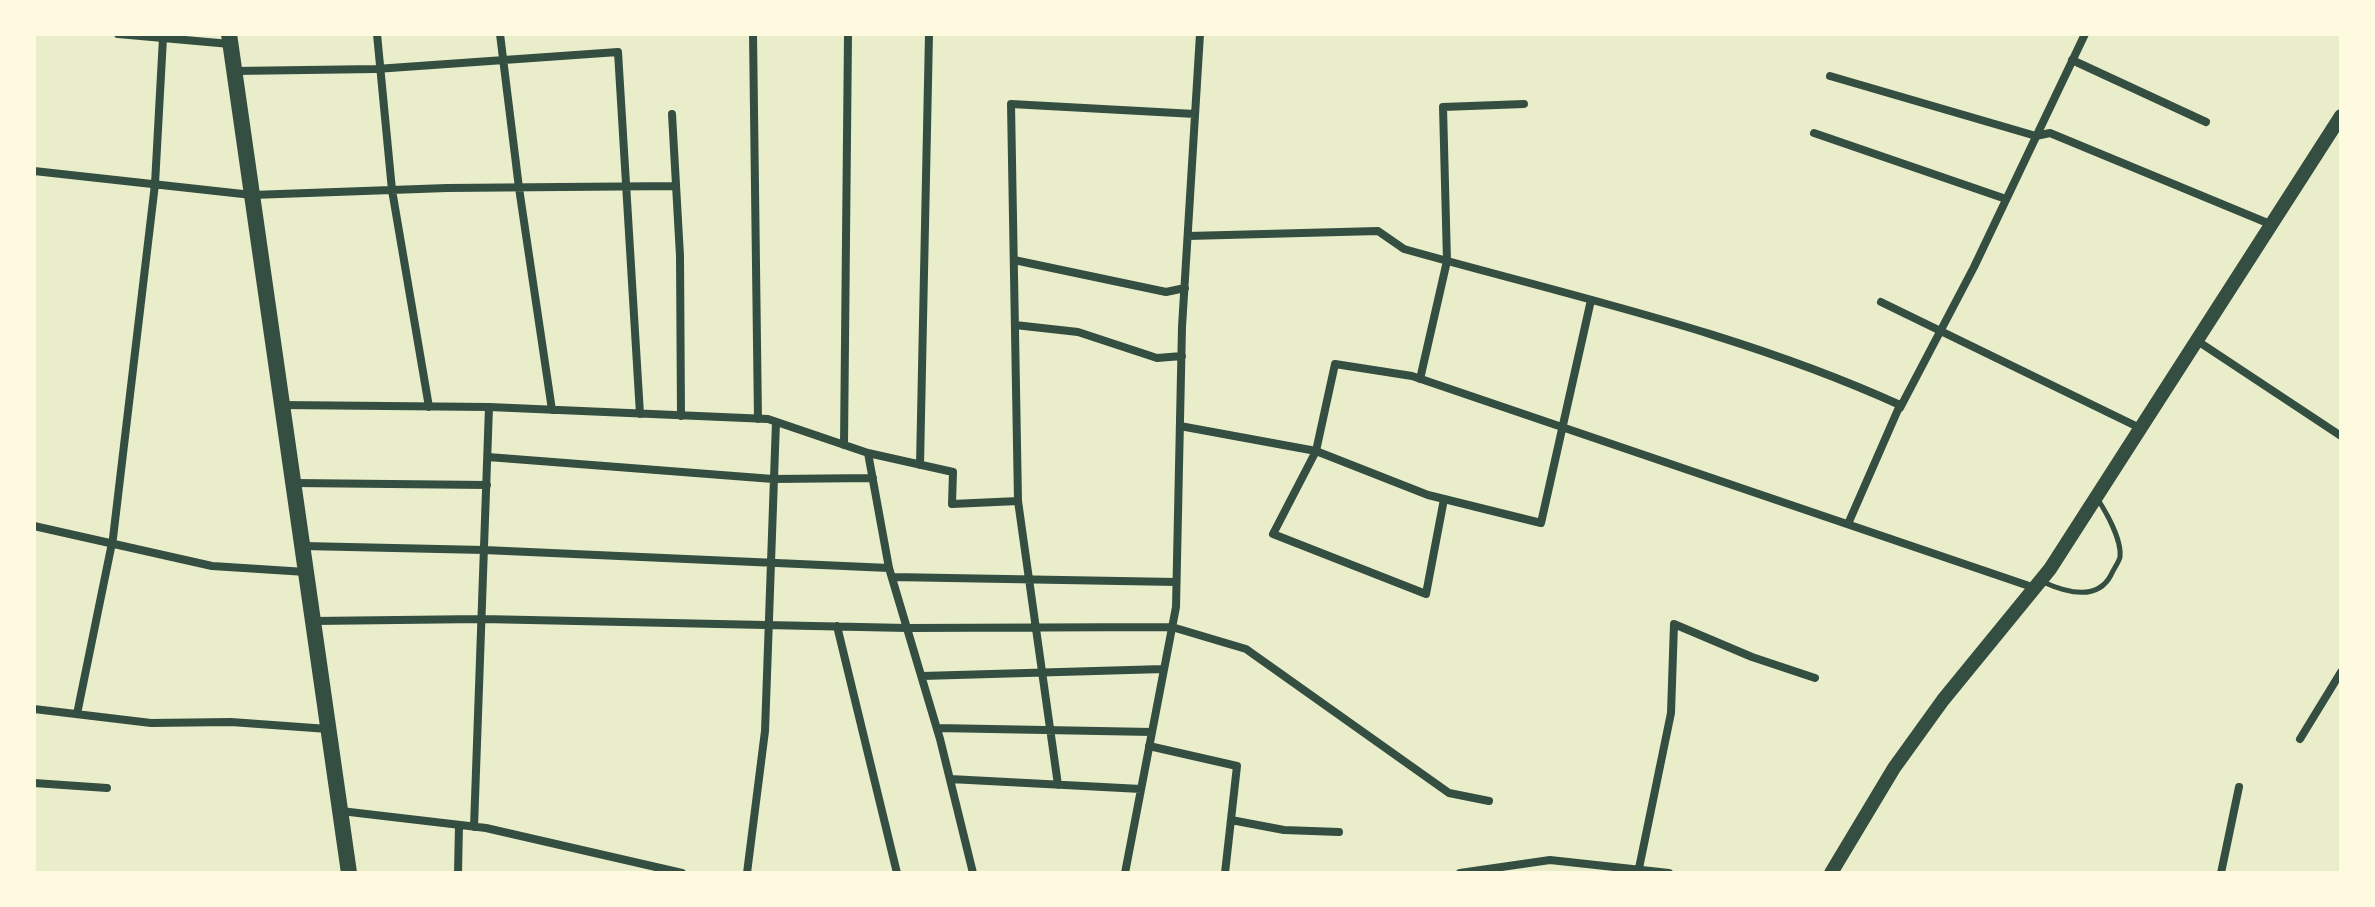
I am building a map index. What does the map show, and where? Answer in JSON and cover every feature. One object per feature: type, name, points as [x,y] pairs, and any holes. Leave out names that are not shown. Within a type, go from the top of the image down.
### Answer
[{"type":"main road","points":[[230,39],[349,873]]},
{"type":"street","points":[[118,34],[230,39]]},
{"type":"street","points":[[377,34],[392,190],[429,407]]},
{"type":"street","points":[[500,34],[552,410]]},
{"type":"street","points":[[753,34],[758,419]]},
{"type":"street","points":[[844,445],[848,34]]},
{"type":"street","points":[[920,465],[929,34]]},
{"type":"street","points":[[1125,873],[1172,627],[1185,288],[1200,34]]},
{"type":"street","points":[[1897,412],[1941,330],[2085,34]]},
{"type":"street","points":[[77,714],[112,543],[155,184],[163,38]]},
{"type":"street","points":[[234,71],[381,69],[618,52],[640,414]]},
{"type":"street","points":[[2072,60],[2206,122]]},
{"type":"street","points":[[1830,76],[2036,136],[2050,133],[2270,224]]},
{"type":"street","points":[[1058,785],[1018,501],[1011,104],[1195,114]]},
{"type":"street","points":[[1420,379],[1447,261],[1443,107],[1524,104]]},
{"type":"street","points":[[672,114],[680,256],[681,416]]},
{"type":"street","points":[[1831,873],[1894,768],[1943,700],[2038,584],[2341,116]]},
{"type":"street","points":[[1814,133],[2006,199]]},
{"type":"street","points":[[34,171],[252,195],[676,186]]},
{"type":"street","points":[[1188,236],[1378,231],[1404,249],[1670,321],[1858,386],[1900,405],[1848,524]]},
{"type":"street","points":[[1014,260],[1166,292],[1185,288]]},
{"type":"street","points":[[1180,426],[1316,451],[1444,499],[1541,523],[1591,300]]},
{"type":"street","points":[[1881,302],[2140,428]]},
{"type":"street","points":[[1015,325],[1078,332],[1157,358],[1182,356]]},
{"type":"street","points":[[2196,340],[2341,436]]},
{"type":"street","points":[[1444,499],[1426,594],[1273,534],[1316,451],[1335,364],[1420,379],[1848,524],[2038,584]]},
{"type":"street","points":[[282,405],[489,407],[758,419],[776,422],[868,453],[953,472],[952,504],[1018,501]]},
{"type":"street","points":[[474,827],[489,407]]},
{"type":"street","points":[[747,873],[765,731],[776,422]]},
{"type":"street","points":[[868,453],[891,572],[937,728],[973,873]]},
{"type":"street","points":[[488,457],[773,479],[873,478]]},
{"type":"street","points":[[293,483],[487,485]]},
{"type":"street","points":[[34,526],[212,566],[306,572]]},
{"type":"street","points":[[302,546],[484,550],[770,562],[1029,579],[1176,582]]},
{"type":"street","points":[[313,621],[482,619],[907,628],[1172,627],[1246,649],[1449,793],[1489,801]]},
{"type":"street","points":[[1638,872],[1671,713],[1674,624],[1752,657],[1815,678]]},
{"type":"street","points":[[837,626],[897,873]]},
{"type":"street","points":[[922,676],[1164,669]]},
{"type":"street","points":[[2300,739],[2341,672]]},
{"type":"street","points":[[34,709],[151,723],[231,722],[329,729]]},
{"type":"street","points":[[937,728],[1152,732]]},
{"type":"street","points":[[1149,746],[1237,766],[1225,873]]},
{"type":"street","points":[[950,779],[1141,789]]},
{"type":"street","points":[[34,783],[107,788]]},
{"type":"street","points":[[2221,873],[2239,787]]},
{"type":"street","points":[[340,811],[474,827],[682,873]]},
{"type":"street","points":[[1231,820],[1284,830],[1339,832]]},
{"type":"street","points":[[458,873],[459,825]]},
{"type":"street","points":[[1460,873],[1550,860],[1669,873]]},
{"type":"lane","points":[[2038,584],[2064,592],[2086,593],[2106,584],[2120,557],[2111,519],[2096,497]]}]
